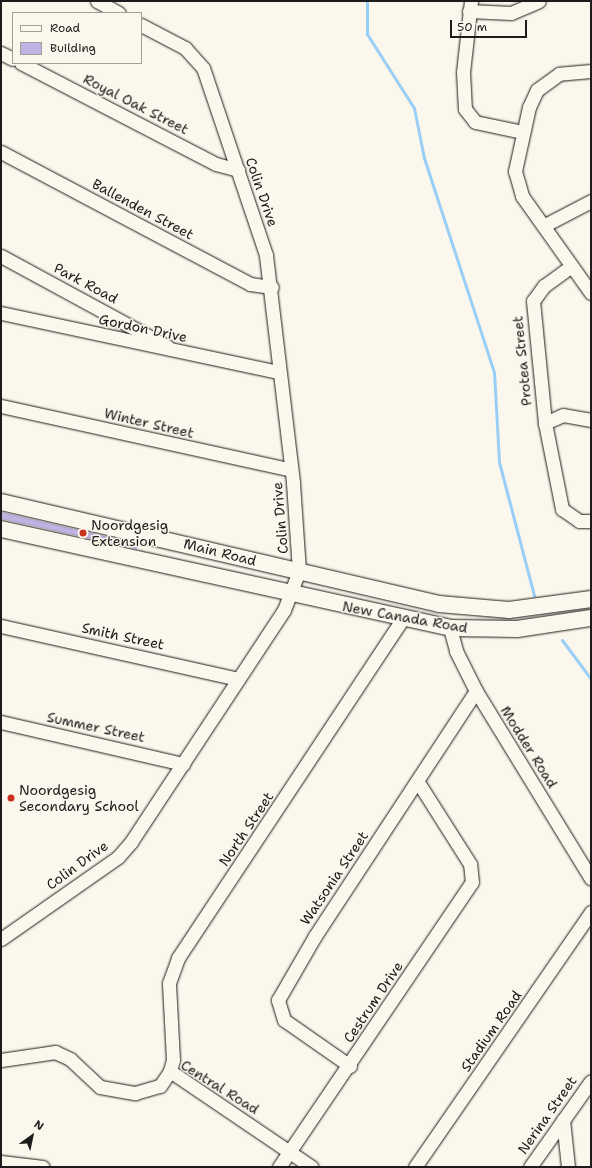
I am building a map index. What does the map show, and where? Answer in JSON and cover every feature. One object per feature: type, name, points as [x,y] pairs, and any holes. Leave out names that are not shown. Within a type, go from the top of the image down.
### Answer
[{"type":"main road","name":"Main Road","points":[[1,502],[299,571]]},
{"type":"main road","name":"Main Road","points":[[1,529],[119,553],[290,595]]},
{"type":"main road","name":"New Canada Road","points":[[299,571],[439,604],[492,610],[538,608],[591,599]]},
{"type":"main road","name":"New Canada Road","points":[[290,595],[402,620],[450,628],[491,630],[545,626],[589,619]]},
{"type":"street","points":[[97,1],[117,12]]},
{"type":"street","points":[[522,132],[475,122],[465,110],[463,72],[470,6],[511,13],[539,1]]},
{"type":"street","name":"Colin Drive","points":[[1,939],[118,857],[183,764],[238,679],[290,595],[299,571],[291,470],[279,372],[272,287],[266,254],[238,170],[198,61],[185,48],[142,26]]},
{"type":"street","points":[[1,53],[12,58]]},
{"type":"street","name":"Royal Oak Street","points":[[23,64],[216,164],[238,170]]},
{"type":"street","points":[[591,71],[559,74],[543,84],[532,98],[522,132],[515,178],[522,196],[545,226],[591,293]]},
{"type":"street","name":"Ballenden Street","points":[[1,152],[250,284],[272,287]]},
{"type":"street","points":[[545,226],[591,200]]},
{"type":"street","name":"Park Road","points":[[1,256],[177,352]]},
{"type":"street","name":"Protea Street","points":[[572,266],[544,286],[533,301],[544,423],[562,509],[579,520],[591,521]]},
{"type":"street","name":"Gordon Drive","points":[[1,313],[177,352],[279,372]]},
{"type":"street","name":"Winter Street","points":[[1,406],[291,470]]},
{"type":"street","name":"Protea Street","points":[[544,423],[563,415],[591,420]]},
{"type":"street","name":"North Street","points":[[170,1071],[174,1046],[169,983],[178,958],[402,620]]},
{"type":"street","name":"Smith Street","points":[[1,626],[238,679]]},
{"type":"street","name":"Modder Road","points":[[450,628],[456,651],[476,691],[591,878]]},
{"type":"street","name":"Watsonia Street","points":[[350,1066],[284,1020],[278,1000],[315,936],[418,782],[476,691]]},
{"type":"street","name":"Summer Street","points":[[1,722],[183,764]]},
{"type":"street","name":"Cestrum Drive","points":[[279,1167],[350,1066],[470,886],[470,864],[418,782]]},
{"type":"street","name":"Stadium Road","points":[[415,1167],[591,912]]},
{"type":"street","name":"Central Road","points":[[1,1060],[55,1052],[70,1059],[100,1087],[115,1092],[149,1091],[160,1086],[170,1071],[312,1167]]},
{"type":"street","name":"Nerina Street","points":[[530,1167],[591,1081]]},
{"type":"street","points":[[563,1120],[568,1167]]},
{"type":"street","points":[[1,1162],[43,1167]]},
{"type":"building","points":[[1,512],[139,544],[137,549],[1,519]]},
{"type":"waterway","points":[[367,1],[367,34],[414,108],[424,158],[494,372],[499,462],[534,595]]},
{"type":"waterway","points":[[562,640],[591,679]]},
{"type":"place","name":"Noordgesig Extension","points":[[83,533]]},
{"type":"place","name":"Noordgesig Secondary School","points":[[11,798]]}]
